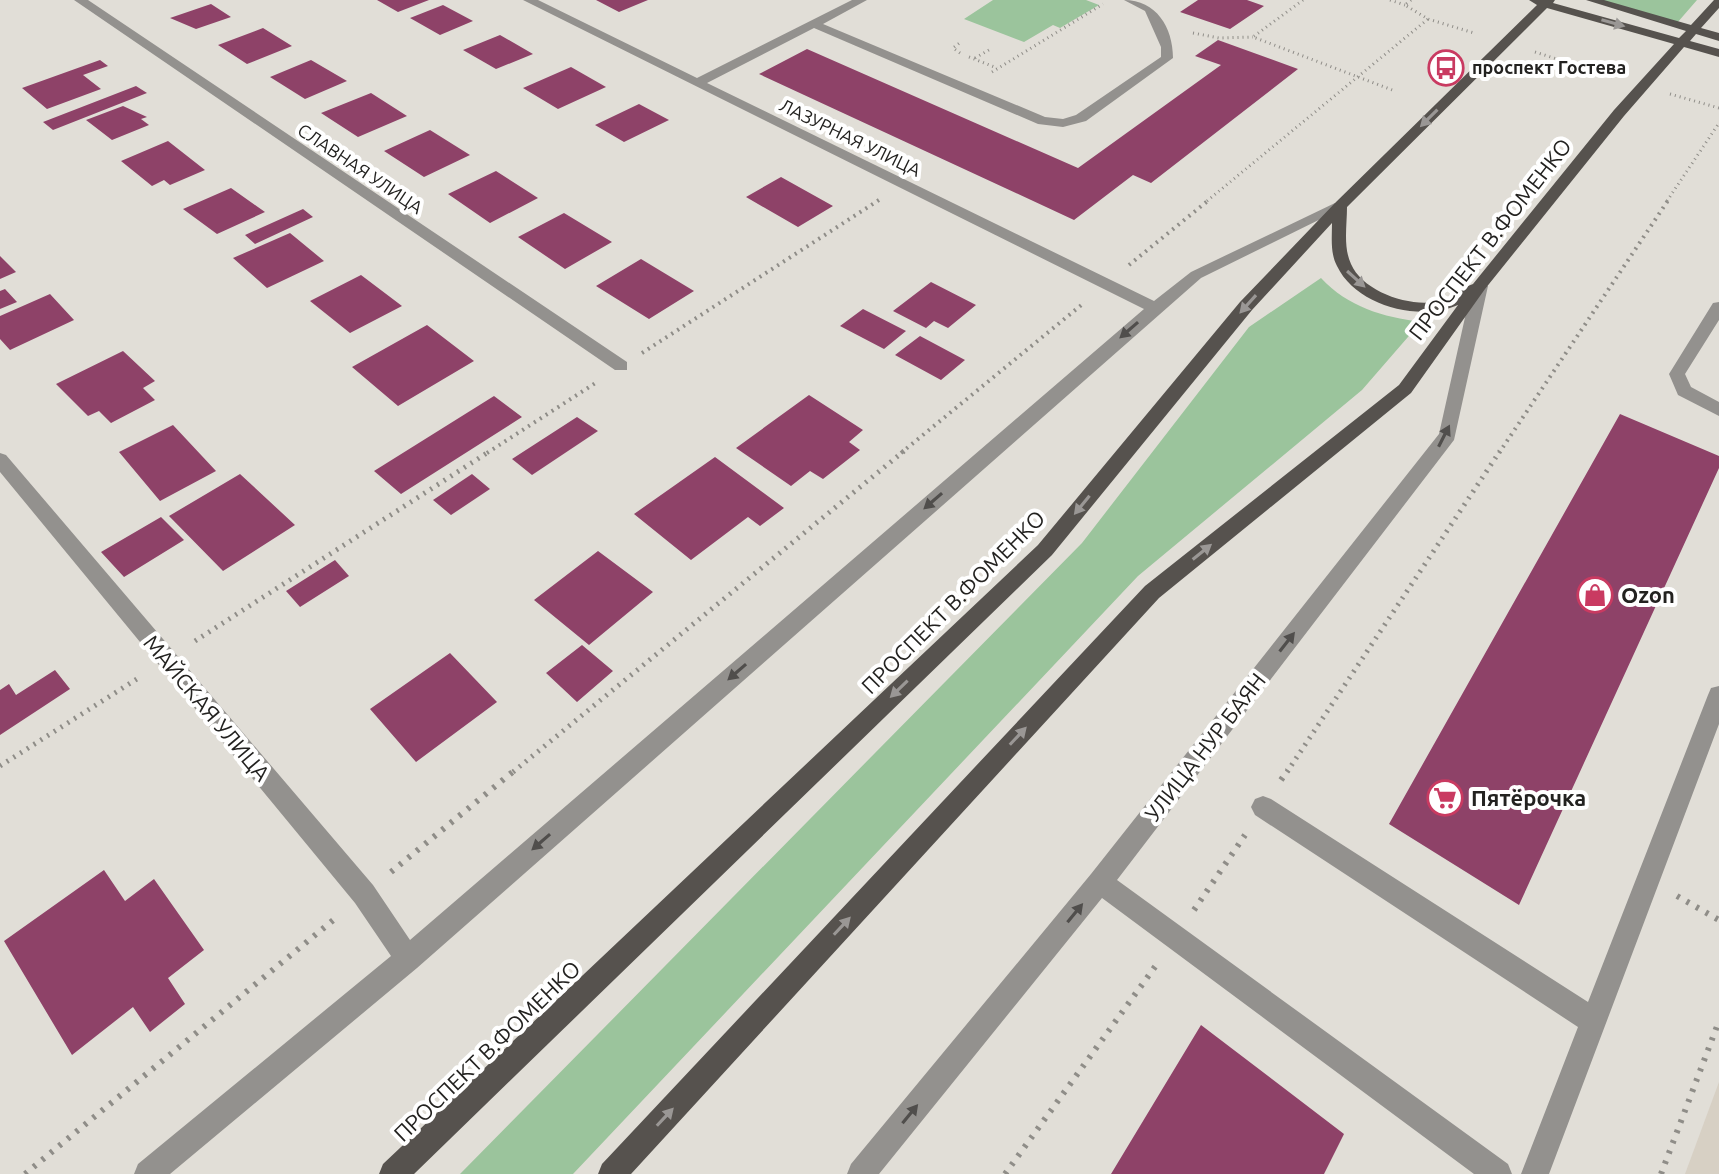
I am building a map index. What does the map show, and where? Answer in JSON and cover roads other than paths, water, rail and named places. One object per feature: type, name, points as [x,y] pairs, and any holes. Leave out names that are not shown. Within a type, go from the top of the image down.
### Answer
[{"type":"main road","points":[[1592,0],[1687,36],[1719,53]]},
{"type":"main road","points":[[1541,1],[1687,36],[1719,37]]},
{"type":"main road","name":"ПРОСПЕКТ В.ФОМЕНКО","points":[[393,1174],[1045,550],[1246,306],[1541,1]]},
{"type":"main road","name":"ПРОСПЕКТ В.ФОМЕНКО","points":[[612,1174],[1152,592],[1405,389],[1480,286],[1642,86],[1719,1]]},
{"type":"main road","points":[[1340,206],[1342,261],[1352,277],[1368,290],[1395,302],[1431,308],[1445,305],[1480,286]]},
{"type":"street","name":"СЛАВНАЯ УЛИЦА","points":[[80,0],[621,366]]},
{"type":"street","name":"ЛАЗУРНАЯ УЛИЦА","points":[[529,0],[1155,308]]},
{"type":"street","points":[[697,83],[861,0]]},
{"type":"street","points":[[813,24],[1043,121],[1063,123],[1081,118],[1167,58],[1169,51],[1150,9],[1130,0]]},
{"type":"street","points":[[148,1174],[408,959],[1155,308],[1196,275],[1340,206]]},
{"type":"street","name":"УЛИЦА НУР БАЯН","points":[[861,1174],[1100,882],[1448,436],[1480,286]]},
{"type":"street","points":[[1719,307],[1677,374],[1684,391],[1719,410]]},
{"type":"street","name":"МАЙСКАЯ УЛИЦА","points":[[0,460],[364,894],[408,959]]},
{"type":"street","points":[[1535,1174],[1719,695]]},
{"type":"street","points":[[1263,807],[1593,1021]]},
{"type":"street","points":[[1100,882],[1481,1169]]},
{"type":"place","name":"проспект Гостева","points":[[1446,68]]},
{"type":"place","name":"Ozon","points":[[1595,595]]},
{"type":"place","name":"Пятёрочка","points":[[1445,798]]}]
